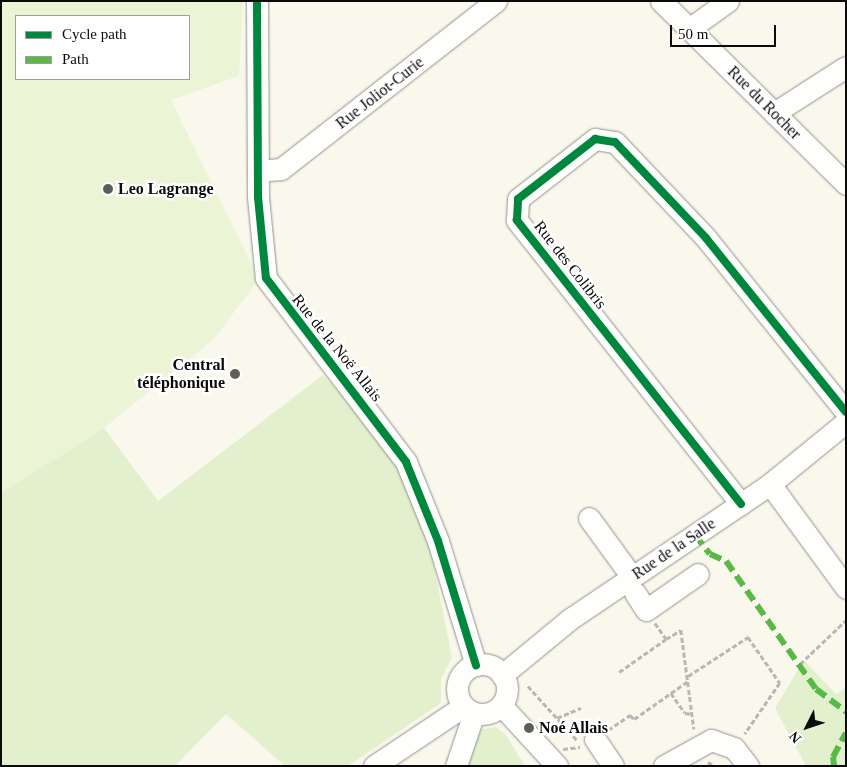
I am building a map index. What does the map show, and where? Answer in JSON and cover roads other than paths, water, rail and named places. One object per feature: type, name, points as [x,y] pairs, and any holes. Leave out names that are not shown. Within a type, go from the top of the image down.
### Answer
[{"type":"street","name":"Rue de la Noë Allais","points":[[257,1],[258,171],[266,278],[406,462],[438,541],[476,665]]},
{"type":"street","name":"Rue Joliot-Curie","points":[[258,171],[281,169],[496,1]]},
{"type":"street","name":"Rue du Rocher","points":[[661,1],[846,184]]},
{"type":"street","points":[[689,28],[728,1]]},
{"type":"street","points":[[774,113],[846,67]]},
{"type":"street","name":"Rue des Colibris","points":[[741,504],[517,220],[518,199],[594,139],[616,142],[706,238],[846,412]]},
{"type":"street","name":"Rue de la Salle","points":[[502,675],[570,618],[638,593],[741,504],[770,484],[846,422]]},
{"type":"street","points":[[770,484],[846,588]]},
{"type":"street","points":[[589,518],[638,593],[698,574]]},
{"type":"street","points":[[374,766],[469,710],[489,713],[501,706],[507,690],[502,675],[491,666],[476,665],[458,682],[469,710],[456,766]]},
{"type":"street","points":[[501,706],[557,758]]},
{"type":"street","points":[[675,762],[696,745],[712,740],[743,760]]},
{"type":"street","points":[[589,746],[613,766]]},
{"type":"place","name":"Leo Lagrange","points":[[108,189]]},
{"type":"place","name":"Central téléphonique","points":[[235,374]]},
{"type":"place","name":"Noé Allais","points":[[529,728]]}]
